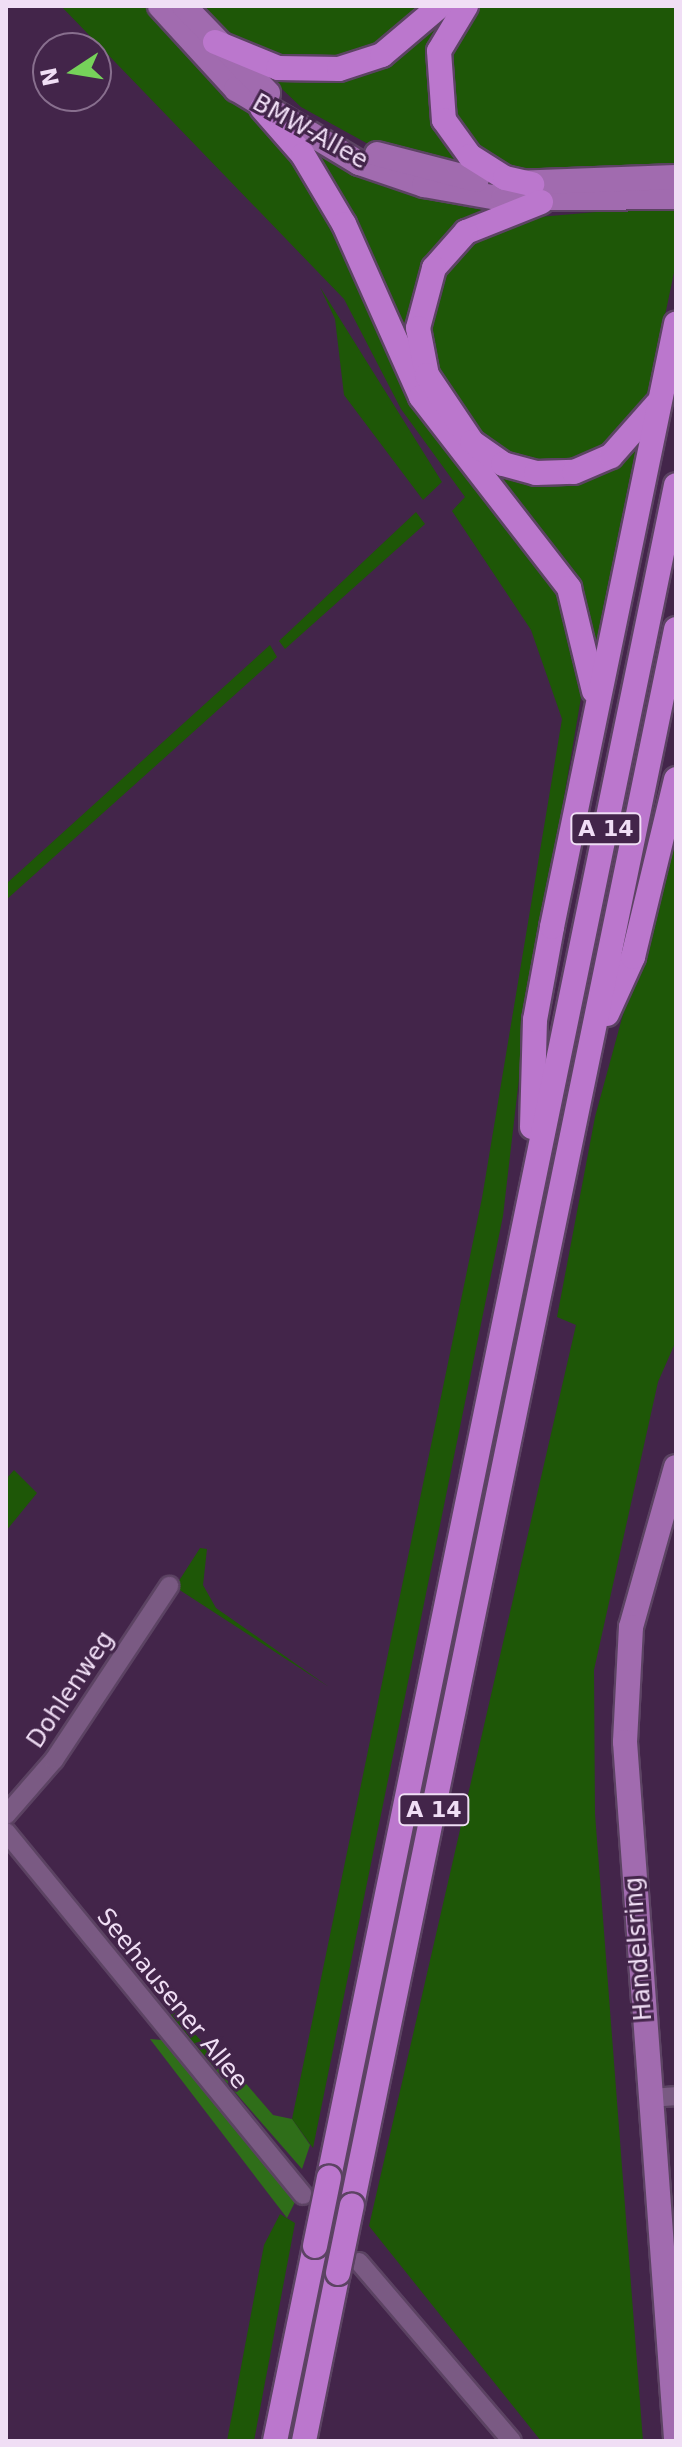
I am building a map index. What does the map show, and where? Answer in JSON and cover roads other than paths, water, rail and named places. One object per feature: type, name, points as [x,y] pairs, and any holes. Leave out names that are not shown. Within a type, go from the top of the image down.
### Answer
[{"type":"highway","points":[[215,42],[278,68],[339,69],[382,55],[440,6]]},
{"type":"highway","points":[[466,6],[439,51],[444,120],[470,156],[537,193]]},
{"type":"highway","points":[[262,108],[303,155],[344,224],[421,397],[569,588],[587,642],[597,710]]},
{"type":"highway","points":[[537,193],[466,232],[425,286],[421,352],[447,410],[503,464],[560,474],[611,456],[661,399]]},
{"type":"highway","points":[[532,1173],[535,1020],[676,324]]},
{"type":"highway","name":"A 14","points":[[275,2441],[532,1173],[676,485]]},
{"type":"highway","name":"A 14","points":[[304,2441],[348,2268],[352,2205],[676,629]]},
{"type":"highway","points":[[590,1053],[633,957],[676,779]]},
{"type":"main road","name":"BMW-Allee","points":[[160,6],[211,65],[262,108],[359,163],[424,185],[537,193]]},
{"type":"main road","name":"BMW-Allee","points":[[184,6],[253,82],[322,129],[375,153],[537,193]]},
{"type":"main road","points":[[537,193],[676,177]]},
{"type":"main road","points":[[537,193],[676,197]]},
{"type":"main road","name":"Handelsring","points":[[676,1467],[631,1627],[625,1684],[650,2098],[676,2438]]},
{"type":"street","name":"Dohlenweg","points":[[6,1815],[54,1760],[169,1586]]},
{"type":"street","name":"Seehausener Allee","points":[[7,1838],[303,2195]]},
{"type":"street","points":[[650,2098],[676,2096]]},
{"type":"street","points":[[348,2268],[512,2441]]}]
